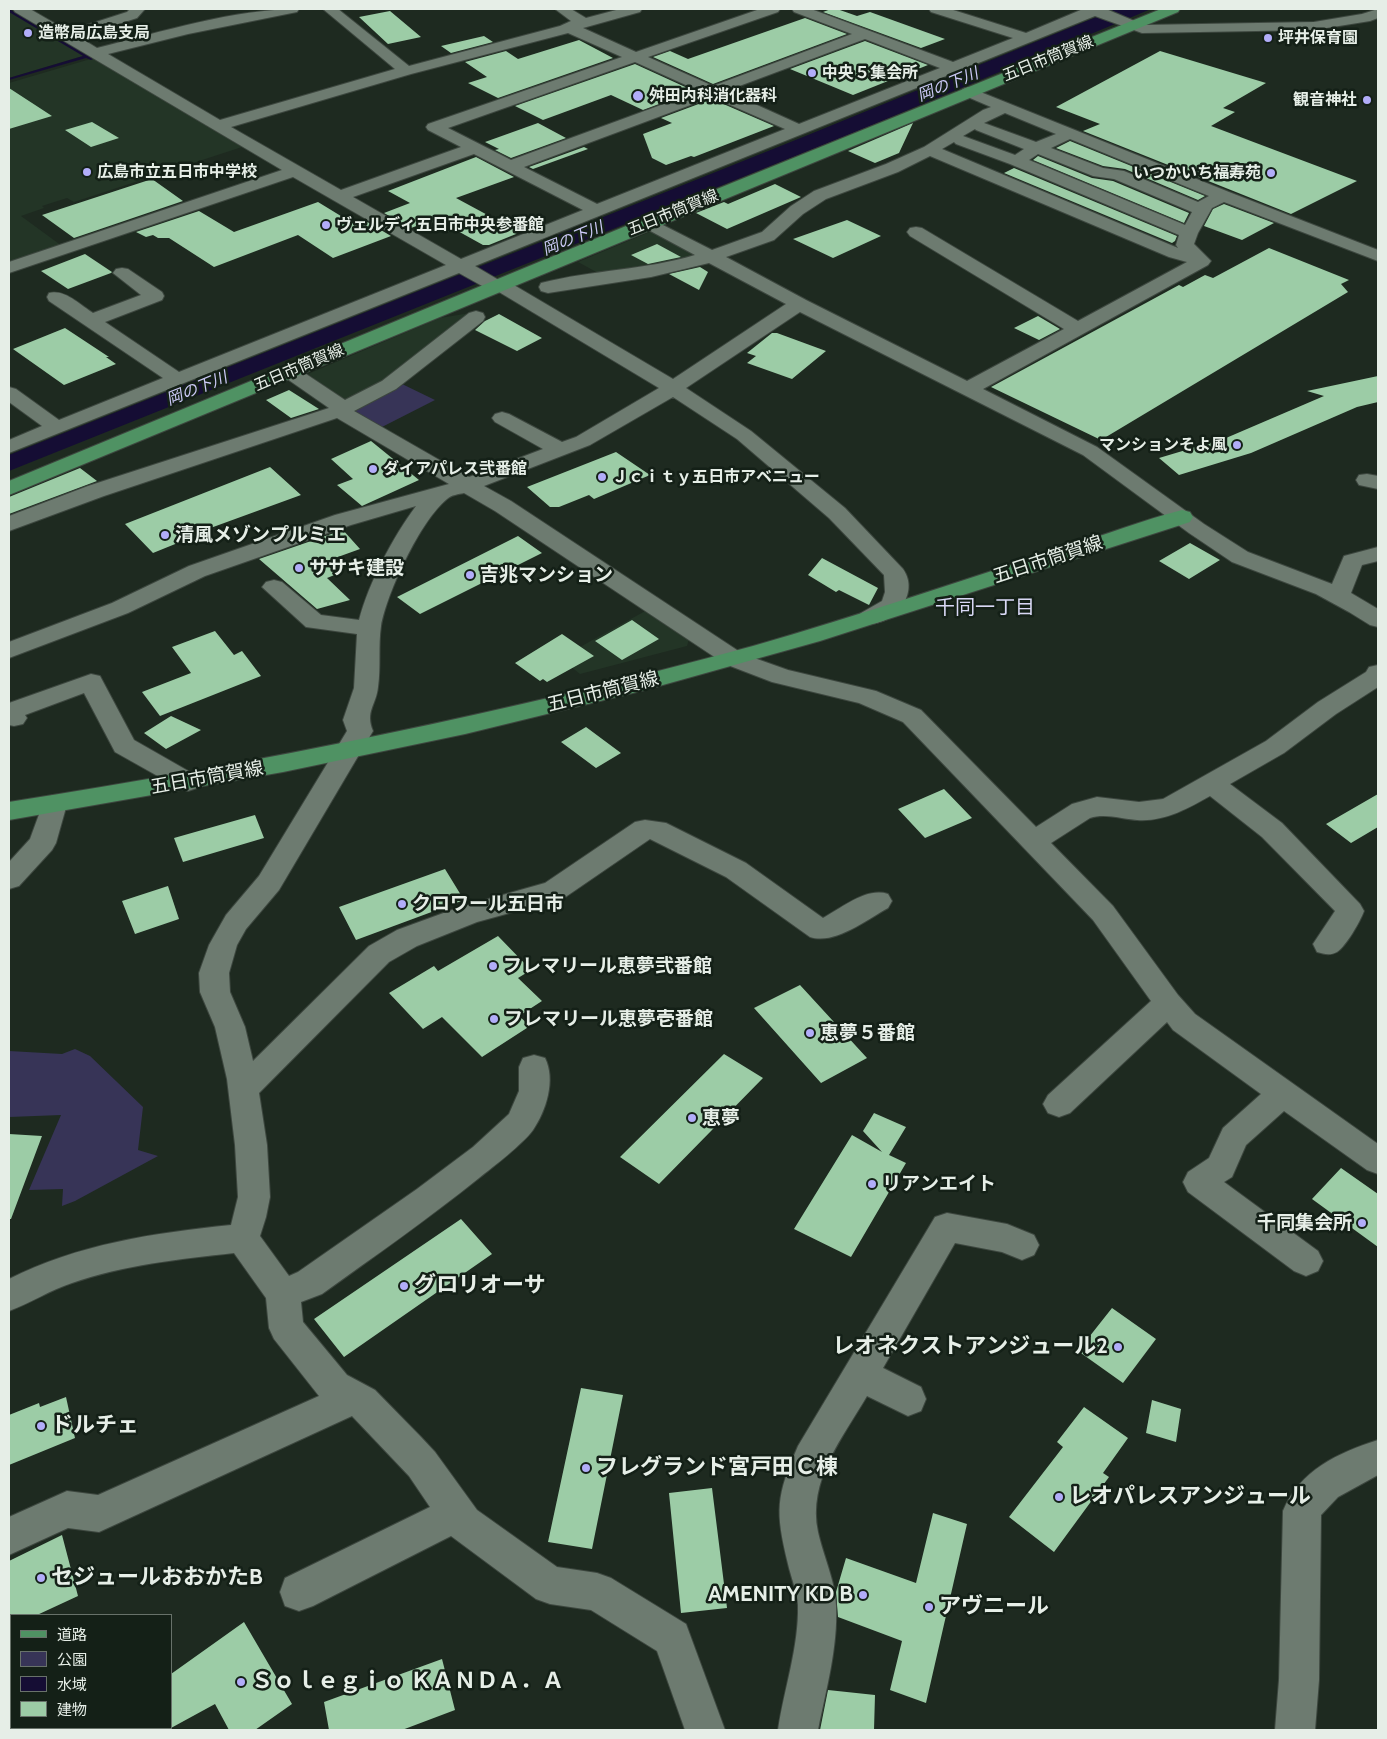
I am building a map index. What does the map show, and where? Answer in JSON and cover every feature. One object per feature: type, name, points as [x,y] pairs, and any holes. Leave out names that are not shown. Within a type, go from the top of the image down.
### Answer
[{"type":"main road","name":"五日市筒賀線","points":[[9,489],[495,284],[649,223],[1131,23],[1173,9]]},
{"type":"main road","name":"五日市筒賀線","points":[[9,811],[188,782],[348,752],[529,711],[734,659],[869,618],[1182,517]]},
{"type":"street","points":[[20,9],[295,171],[495,284],[673,388],[744,435],[837,513],[894,574],[897,592],[892,605],[869,618]]},
{"type":"street","points":[[68,36],[132,15],[138,9]]},
{"type":"street","points":[[96,53],[187,30],[292,9]]},
{"type":"street","points":[[330,9],[406,71]]},
{"type":"street","points":[[562,9],[581,21],[571,27]]},
{"type":"street","points":[[219,125],[406,71],[635,9]]},
{"type":"street","points":[[597,211],[434,127],[773,9]]},
{"type":"street","points":[[799,9],[954,68]]},
{"type":"street","points":[[936,9],[1026,38]]},
{"type":"street","points":[[9,447],[463,267],[798,128],[954,68],[1096,10],[1142,29],[1314,26],[1365,18],[1378,13]]},
{"type":"street","points":[[571,27],[798,128]]},
{"type":"street","points":[[510,166],[866,34]]},
{"type":"street","points":[[968,92],[1003,108],[1378,256]]},
{"type":"street","points":[[548,287],[580,280],[649,272],[755,242],[768,236],[797,210],[820,195],[892,168],[930,150],[989,113],[1003,108]]},
{"type":"street","points":[[982,127],[1099,172],[1118,175],[1203,210]]},
{"type":"street","points":[[1016,161],[1037,148],[1068,134]]},
{"type":"street","points":[[962,140],[1190,233]]},
{"type":"street","points":[[340,196],[475,148]]},
{"type":"street","points":[[930,150],[1175,253],[1202,261]]},
{"type":"street","points":[[9,268],[295,171]]},
{"type":"street","points":[[1202,261],[1185,245],[1206,205],[1223,196]]},
{"type":"street","points":[[649,223],[799,304],[1090,451],[1115,467],[1158,501],[1234,554],[1290,575],[1338,597],[1378,620]]},
{"type":"street","points":[[916,232],[1078,329]]},
{"type":"street","points":[[968,389],[1202,261]]},
{"type":"street","points":[[92,320],[155,296],[122,273]]},
{"type":"street","points":[[56,297],[177,379]]},
{"type":"street","points":[[9,650],[120,608],[197,571],[343,520],[468,485],[561,450],[594,435],[673,388],[799,304]]},
{"type":"street","points":[[9,524],[96,491],[339,412],[389,385],[476,317]]},
{"type":"street","points":[[290,372],[340,406],[339,412]]},
{"type":"street","points":[[9,393],[56,427]]},
{"type":"street","points":[[339,412],[468,485],[540,530],[734,659],[781,676],[867,697],[912,716],[1103,913],[1168,1003],[1184,1022],[1378,1161]]},
{"type":"street","points":[[502,418],[561,450]]},
{"type":"street","points":[[242,1238],[250,1217],[254,1197],[251,1146],[244,1089],[230,1027],[215,992],[214,972],[218,958],[236,922],[270,883],[360,731],[356,720],[366,688],[369,628],[376,600],[406,539],[423,512],[440,493]]},
{"type":"street","points":[[1338,597],[1352,561],[1378,554]]},
{"type":"street","points":[[274,587],[314,622],[369,628]]},
{"type":"street","points":[[1034,841],[1081,812],[1097,806],[1139,811],[1170,807],[1275,747],[1327,708],[1378,675]]},
{"type":"street","points":[[14,718],[10,711],[91,682],[124,746],[188,782]]},
{"type":"street","points":[[1212,784],[1272,830],[1345,904],[1350,911],[1347,919],[1327,944]]},
{"type":"street","points":[[9,879],[42,843],[54,804]]},
{"type":"street","points":[[244,1089],[379,954],[407,938],[470,914],[554,891],[646,829],[656,830],[736,870],[820,930],[834,925],[878,901]]},
{"type":"street","points":[[1059,1104],[1168,1003]]},
{"type":"street","points":[[283,1294],[310,1283],[429,1199],[484,1156],[521,1122],[534,1091],[534,1067]]},
{"type":"street","points":[[1283,1093],[1234,1136],[1221,1167],[1199,1182],[1306,1261]]},
{"type":"street","points":[[798,1730],[817,1629],[818,1603],[799,1530],[797,1509],[800,1483],[811,1458],[947,1227],[1007,1238],[1022,1245]]},
{"type":"street","points":[[242,1238],[283,1294],[286,1328],[334,1387],[362,1402],[408,1448],[458,1512],[464,1523],[550,1585],[597,1592],[672,1638],[704,1730]]},
{"type":"street","points":[[9,1296],[36,1280],[101,1258],[174,1246],[242,1238]]},
{"type":"street","points":[[860,1374],[908,1399]]},
{"type":"street","points":[[9,1536],[67,1509],[99,1514],[353,1398]]},
{"type":"street","points":[[1295,1730],[1300,1680],[1302,1511],[1308,1498],[1319,1487],[1378,1457]]},
{"type":"street","points":[[298,1592],[458,1512]]},
{"type":"shaded area","name":"造幣局広島支局","points":[[9,10],[86,55],[9,78]]},
{"type":"shaded area","name":"広島市立五日市中学校","points":[[94,58],[242,147],[74,202],[67,198],[42,206],[44,208],[21,216],[62,246],[9,264],[9,83]]},
{"type":"shaded area","points":[[652,231],[696,256],[668,264],[600,274],[578,262]]},
{"type":"shaded area","points":[[470,313],[389,378],[347,402],[308,374],[440,318]]},
{"type":"shaded area","points":[[647,610],[689,639],[687,646],[580,674],[560,658]]},
{"type":"green space","points":[[402,384],[435,400],[380,428],[351,412]]},
{"type":"green space","points":[[75,1049],[90,1056],[143,1107],[138,1150],[158,1156],[75,1201],[62,1206],[63,1189],[29,1190],[61,1115],[9,1117],[9,1051],[62,1054]]},
{"type":"water","name":"岡の下川","points":[[1116,9],[1151,9],[855,132],[9,471],[9,455],[808,135]]},
{"type":"building","points":[[837,9],[857,16],[870,12],[945,39],[921,48],[823,12]]},
{"type":"building","points":[[390,11],[421,37],[388,44],[359,17]]},
{"type":"building","points":[[805,18],[847,34],[713,84],[653,57],[670,51],[688,59]]},
{"type":"building","points":[[484,36],[493,42],[451,53],[441,46]]},
{"type":"building","points":[[579,40],[613,58],[498,98],[468,83],[487,77],[465,62],[506,51],[518,59]]},
{"type":"building","points":[[865,41],[928,65],[853,95],[790,69]]},
{"type":"building","points":[[1160,51],[1266,83],[1223,108],[1235,112],[1211,126],[1357,181],[1291,214],[1083,131],[1100,124],[1056,107]]},
{"type":"building","points":[[635,64],[694,91],[643,110],[611,95],[543,120],[515,106]]},
{"type":"building","points":[[9,88],[52,116],[9,129]]},
{"type":"building","points":[[712,99],[774,126],[694,157],[691,156],[666,165],[652,158],[643,134],[672,123],[661,118]]},
{"type":"building","points":[[92,122],[119,138],[91,147],[65,130]]},
{"type":"building","points":[[538,123],[566,138],[511,158],[495,150],[499,149],[485,142]]},
{"type":"building","points":[[913,123],[899,153],[875,163],[848,151]]},
{"type":"building","points":[[1070,141],[1205,196],[1198,200],[1125,169],[1103,166],[1056,148]]},
{"type":"building","points":[[584,147],[588,149],[533,169],[529,167]]},
{"type":"building","points":[[1038,156],[1092,178],[1113,181],[1189,213],[1184,223],[1033,160]]},
{"type":"building","points":[[476,157],[514,177],[456,198],[519,232],[516,234],[489,245],[483,245],[456,230],[449,232],[430,221],[411,228],[384,213],[410,203],[388,191]]},
{"type":"building","points":[[1014,168],[1177,236],[1175,241],[1172,243],[1004,173]]},
{"type":"building","points":[[152,179],[183,201],[74,238],[42,215]]},
{"type":"building","points":[[775,184],[801,197],[727,229],[696,213],[724,202],[728,204]]},
{"type":"building","points":[[318,202],[354,224],[364,220],[391,236],[333,258],[298,235],[214,267],[169,238],[158,238],[153,235],[146,237],[136,232],[199,211],[234,232]]},
{"type":"building","points":[[1224,204],[1274,223],[1242,240],[1204,226],[1213,209]]},
{"type":"building","points":[[847,220],[881,236],[833,258],[793,239]]},
{"type":"building","points":[[657,244],[681,257],[648,264],[631,255]]},
{"type":"building","points":[[1269,248],[1349,280],[1341,284],[1348,292],[1101,440],[991,387],[1179,285],[1183,287],[1205,275],[1213,278]]},
{"type":"building","points":[[85,254],[112,272],[68,289],[41,271]]},
{"type":"building","points":[[700,267],[708,272],[699,290],[669,274]]},
{"type":"building","points":[[499,314],[542,338],[517,351],[475,330],[485,321]]},
{"type":"building","points":[[1038,316],[1060,329],[1039,340],[1014,328]]},
{"type":"building","points":[[65,328],[109,357],[106,357],[116,364],[64,385],[13,349]]},
{"type":"building","points":[[772,333],[777,333],[826,351],[792,379],[747,363],[756,356],[747,353]]},
{"type":"building","name":"マンションそよ風","points":[[1378,376],[1378,402],[1357,407],[1251,453],[1179,475],[1159,458],[1226,438],[1324,396],[1307,391]]},
{"type":"building","points":[[289,390],[319,409],[291,418],[266,400]]},
{"type":"building","name":"ダイアパレス弐番館","points":[[371,441],[419,480],[362,506],[337,485],[353,479],[331,459]]},
{"type":"building","name":"Ｊｃｉｔｙ五日市アベニュー","points":[[616,452],[650,475],[594,499],[589,495],[559,507],[550,507],[527,487]]},
{"type":"building","points":[[270,467],[301,495],[194,534],[195,536],[153,553],[125,524]]},
{"type":"building","points":[[80,468],[97,481],[9,514],[9,497]]},
{"type":"building","name":"ササキ建設","points":[[343,530],[360,549],[324,562],[337,574],[327,578],[350,600],[317,609],[259,559]]},
{"type":"building","name":"吉兆マンション","points":[[518,536],[542,553],[420,614],[397,597]]},
{"type":"building","points":[[1190,543],[1220,560],[1189,579],[1159,561]]},
{"type":"building","points":[[822,558],[878,588],[869,605],[839,590],[836,592],[808,575]]},
{"type":"building","points":[[632,620],[659,639],[622,660],[595,641]]},
{"type":"building","points":[[215,631],[234,655],[242,651],[261,676],[160,716],[142,692],[191,673],[172,647]]},
{"type":"building","points":[[562,634],[594,656],[547,682],[543,679],[540,681],[515,663]]},
{"type":"building","points":[[171,716],[201,730],[166,749],[144,733]]},
{"type":"building","points":[[586,727],[621,753],[596,768],[561,742]]},
{"type":"building","points":[[944,789],[972,818],[925,838],[898,809]]},
{"type":"building","points":[[1378,794],[1378,827],[1351,843],[1326,824]]},
{"type":"building","points":[[255,815],[264,838],[183,862],[174,838]]},
{"type":"building","name":"クロワール五日市","points":[[445,869],[464,900],[356,940],[339,907]]},
{"type":"building","points":[[168,886],[179,919],[135,934],[122,901]]},
{"type":"building","points":[[498,936],[531,970],[518,978],[542,1001],[519,1016],[530,1026],[482,1057],[442,1017],[423,1029],[389,993],[434,966],[438,971]]},
{"type":"building","name":"恵夢５番館","points":[[800,985],[867,1058],[821,1083],[754,1008]]},
{"type":"building","name":"恵夢","points":[[724,1054],[763,1078],[659,1184],[620,1157]]},
{"type":"building","name":"リアンエイト","points":[[874,1113],[906,1127],[889,1155],[906,1163],[851,1257],[794,1229],[852,1135],[882,1152],[863,1131]]},
{"type":"building","points":[[9,1134],[42,1136],[11,1219],[9,1219]]},
{"type":"building","name":"千同集会所","points":[[1341,1168],[1378,1194],[1378,1247],[1312,1199]]},
{"type":"building","name":"グロリオーサ","points":[[461,1219],[492,1254],[344,1357],[314,1319]]},
{"type":"building","name":"レオネクストアンジュール2","points":[[1112,1308],[1156,1339],[1123,1383],[1078,1351]]},
{"type":"building","name":"フレグランド宮戸田Ｃ棟","points":[[581,1388],[623,1395],[592,1549],[548,1542]]},
{"type":"building","name":"ドルチェ","points":[[66,1397],[75,1438],[9,1465],[9,1415],[39,1403],[40,1407]]},
{"type":"building","points":[[1152,1400],[1181,1409],[1176,1442],[1146,1433]]},
{"type":"building","name":"レオパレスアンジュール","points":[[1084,1407],[1128,1438],[1103,1473],[1109,1477],[1054,1552],[1009,1517],[1063,1447],[1057,1442]]},
{"type":"building","name":"フレグランド宮戸田Ｃ棟","points":[[712,1488],[727,1608],[681,1613],[669,1493]]},
{"type":"building","name":"アヴニール","points":[[933,1513],[967,1524],[926,1703],[890,1690],[902,1641],[838,1617],[836,1592],[846,1558],[916,1583]]},
{"type":"building","name":"セジュールおおかたB","points":[[62,1535],[78,1596],[39,1614],[9,1615],[9,1561]]},
{"type":"building","name":"Ｓｏｌｅｇｉｏ ＫＡＮＤＡ．Ａ","points":[[244,1622],[292,1704],[255,1730],[229,1730],[215,1704],[172,1727],[172,1673]]},
{"type":"building","points":[[442,1659],[455,1710],[402,1730],[329,1730],[324,1702]]},
{"type":"building","points":[[828,1690],[875,1695],[874,1730],[820,1730]]},
{"type":"waterway","points":[[9,10],[87,56]]},
{"type":"waterway","points":[[9,79],[87,56]]},
{"type":"waterway","points":[[87,56],[91,59]]},
{"type":"place","name":"造幣局広島支局","points":[[28,33]]},
{"type":"place","name":"坪井保育園","points":[[1268,38]]},
{"type":"place","name":"中央５集会所","points":[[812,73]]},
{"type":"place","name":"舛田内科消化器科","points":[[638,96]]},
{"type":"place","name":"観音神社","points":[[1367,100]]},
{"type":"place","name":"広島市立五日市中学校","points":[[87,172]]},
{"type":"place","name":"いつかいち福寿苑","points":[[1271,173]]},
{"type":"place","name":"ヴェルディ五日市中央参番館","points":[[326,225]]},
{"type":"place","name":"マンションそよ風","points":[[1237,445]]},
{"type":"place","name":"ダイアパレス弐番館","points":[[373,469]]},
{"type":"place","name":"Ｊｃｉｔｙ五日市アベニュー","points":[[602,477]]},
{"type":"place","name":"清風メゾンプルミエ","points":[[165,535]]},
{"type":"place","name":"ササキ建設","points":[[299,568]]},
{"type":"place","name":"吉兆マンション","points":[[470,575]]},
{"type":"place","name":"クロワール五日市","points":[[402,904]]},
{"type":"place","name":"フレマリール恵夢弐番館","points":[[493,966]]},
{"type":"place","name":"フレマリール恵夢壱番館","points":[[494,1019]]},
{"type":"place","name":"恵夢５番館","points":[[810,1033]]},
{"type":"place","name":"恵夢","points":[[692,1118]]},
{"type":"place","name":"リアンエイト","points":[[872,1184]]},
{"type":"place","name":"千同集会所","points":[[1362,1223]]},
{"type":"place","name":"グロリオーサ","points":[[404,1286]]},
{"type":"place","name":"レオネクストアンジュール2","points":[[1118,1347]]},
{"type":"place","name":"ドルチェ","points":[[41,1426]]},
{"type":"place","name":"フレグランド宮戸田Ｃ棟","points":[[586,1468]]},
{"type":"place","name":"レオパレスアンジュール","points":[[1059,1497]]},
{"type":"place","name":"セジュールおおかたB","points":[[41,1578]]},
{"type":"place","name":"AMENITY KD B","points":[[863,1595]]},
{"type":"place","name":"アヴニール","points":[[929,1607]]},
{"type":"place","name":"Ｓｏｌｅｇｉｏ ＫＡＮＤＡ．Ａ","points":[[241,1682]]},
{"type":"district","name":"千同一丁目","points":[[985,608]]}]
